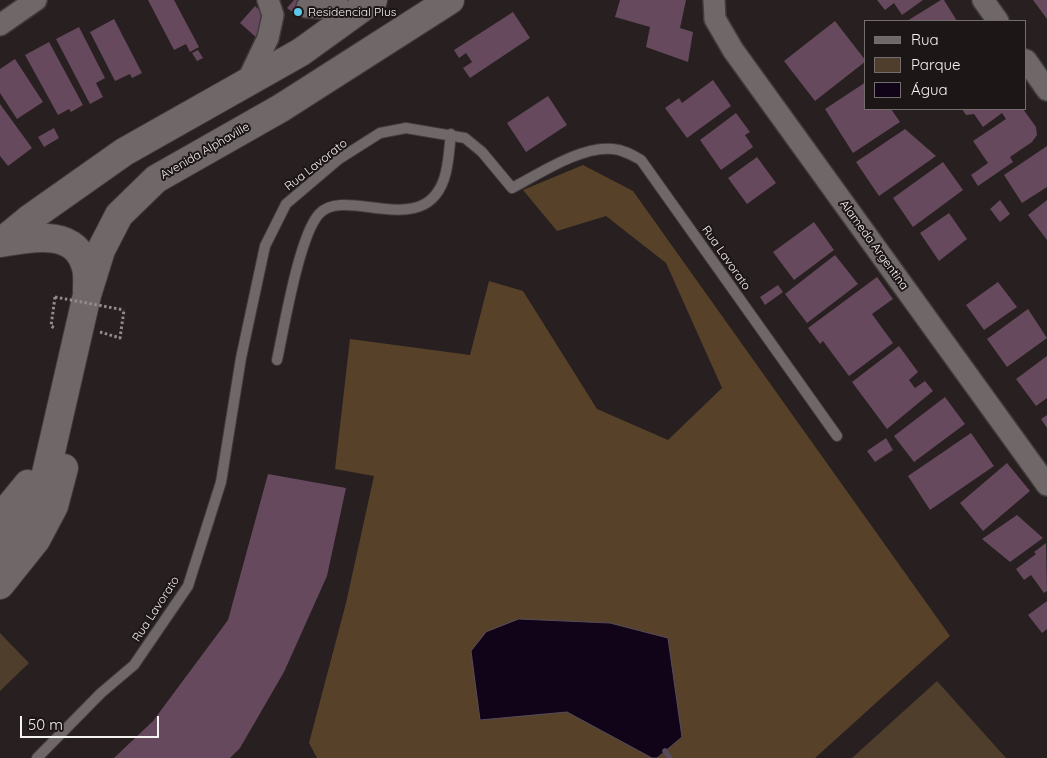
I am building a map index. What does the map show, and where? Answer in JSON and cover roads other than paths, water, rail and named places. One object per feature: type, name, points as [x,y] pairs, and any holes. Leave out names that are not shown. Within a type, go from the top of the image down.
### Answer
[{"type":"main road","points":[[0,243],[29,219],[124,152],[301,52],[373,0]]},
{"type":"main road","name":"Avenida Alphaville","points":[[0,551],[28,513],[44,482],[52,455],[87,295],[101,250],[119,215],[156,179],[281,108],[445,2]]},
{"type":"main road","points":[[0,243],[27,239],[64,240],[77,250],[86,268],[87,295]]},
{"type":"main road","points":[[0,585],[36,540],[54,506],[67,457],[70,372]]},
{"type":"main road","points":[[0,518],[52,455]]},
{"type":"street","points":[[0,24],[36,0]]},
{"type":"street","points":[[246,84],[268,38],[272,15],[268,0]]},
{"type":"street","points":[[307,7],[322,8],[337,0]]},
{"type":"street","name":"Alameda Argentina","points":[[714,0],[714,19],[733,50],[1047,485]]},
{"type":"street","points":[[983,0],[997,20]]},
{"type":"street","points":[[1027,61],[1047,90]]},
{"type":"lane","name":"Rua Lavorato","points":[[37,758],[101,693],[134,665],[188,586],[221,482],[241,358],[265,246],[286,204],[339,159],[380,133],[406,128],[451,134],[465,138],[482,152],[512,188],[577,155],[595,149],[612,148],[627,152],[642,160],[837,436]]},
{"type":"lane","points":[[277,360],[298,266],[308,234],[320,213],[337,204],[399,211],[415,208],[435,197],[444,179],[451,134]]},
{"type":"water","points":[[519,619],[610,623],[668,638],[682,737],[657,758],[652,758],[567,712],[480,720],[471,651],[486,632]]},
{"type":"waterway","points":[[665,751],[670,758]]},
{"type":"place","name":"Residencial Plus","points":[[298,12]]}]
